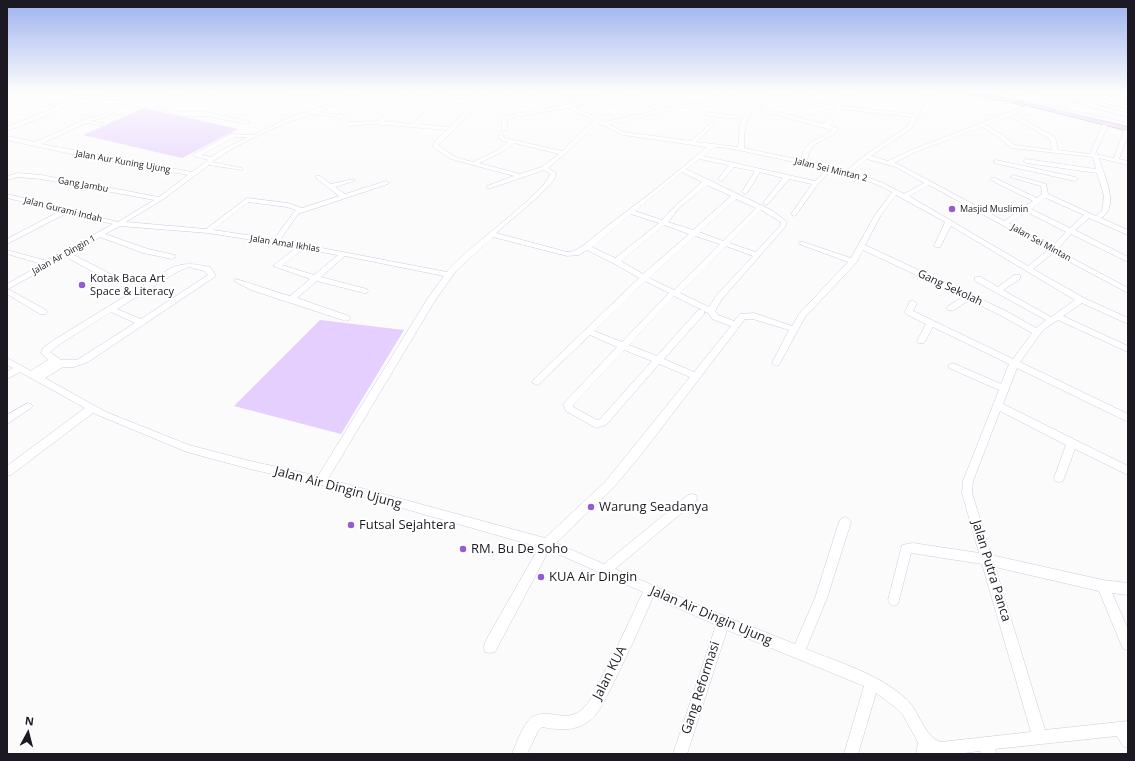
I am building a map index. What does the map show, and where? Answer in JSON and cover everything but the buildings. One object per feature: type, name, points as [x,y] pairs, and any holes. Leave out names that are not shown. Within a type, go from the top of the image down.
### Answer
[{"type":"street","points":[[36,144],[72,128]]},
{"type":"street","name":"Jalan Air Dingin 1","points":[[7,286],[100,236],[160,199],[209,161],[253,136],[273,128]]},
{"type":"street","points":[[433,128],[451,130]]},
{"type":"street","points":[[453,128],[435,144],[435,146],[451,157],[520,176]]},
{"type":"street","points":[[503,128],[501,138],[563,153]]},
{"type":"street","points":[[489,187],[544,168],[593,128]]},
{"type":"street","name":"Jalan Sei Mintan 2","points":[[614,128],[630,134],[712,146],[721,145],[741,149],[848,172],[866,178],[905,196],[1058,287],[1082,300],[1128,321]]},
{"type":"street","points":[[692,143],[708,128]]},
{"type":"street","points":[[741,149],[742,128]]},
{"type":"street","points":[[804,162],[806,151],[809,146],[836,129],[832,128]]},
{"type":"street","points":[[848,172],[866,157],[904,132],[908,128]]},
{"type":"street","points":[[889,163],[911,152],[972,128]]},
{"type":"street","points":[[987,128],[999,135],[1026,161],[1099,172]]},
{"type":"street","points":[[1033,128],[1053,138],[1054,152]]},
{"type":"street","points":[[1096,218],[1105,212],[1108,207],[1105,188],[1095,156],[1092,156],[1104,128]]},
{"type":"street","points":[[1116,160],[1128,129]]},
{"type":"street","points":[[442,150],[451,130]]},
{"type":"street","points":[[240,170],[209,161],[196,155],[233,135],[253,136]]},
{"type":"street","name":"Jalan Aur Kuning Ujung","points":[[7,138],[67,151],[192,174]]},
{"type":"street","points":[[472,164],[500,151],[513,141]]},
{"type":"street","points":[[491,234],[567,254],[576,253],[587,247],[608,228],[682,169],[699,158],[712,146]]},
{"type":"street","points":[[1013,147],[1095,156],[1128,163]]},
{"type":"street","name":"Jalan Sei Mintan","points":[[866,157],[889,163],[1005,223],[1128,291]]},
{"type":"street","points":[[699,158],[816,183]]},
{"type":"street","points":[[1026,161],[1026,168]]},
{"type":"street","points":[[996,162],[1067,176],[1075,179]]},
{"type":"street","points":[[721,179],[732,165]]},
{"type":"street","points":[[1065,166],[1067,176]]},
{"type":"street","points":[[321,481],[448,274],[532,199],[552,179],[554,173],[544,168]]},
{"type":"street","points":[[794,214],[816,183],[830,168]]},
{"type":"street","points":[[682,169],[735,196],[763,205],[784,222],[783,226],[719,298],[711,311]]},
{"type":"street","points":[[745,192],[759,170]]},
{"type":"street","name":"Gang Jambu","points":[[7,178],[18,175],[41,177],[160,199]]},
{"type":"street","points":[[318,177],[343,196]]},
{"type":"street","points":[[700,312],[603,422],[596,424],[569,409],[568,404],[622,345],[763,205],[787,177]]},
{"type":"street","points":[[1005,223],[1027,209],[1045,194],[1045,187],[1042,184],[1013,177]]},
{"type":"street","points":[[993,179],[1038,201]]},
{"type":"street","points":[[331,186],[352,180]]},
{"type":"street","points":[[616,261],[664,222],[677,207],[706,182]]},
{"type":"street","points":[[276,241],[296,213],[343,196],[386,183]]},
{"type":"street","points":[[905,196],[928,183]]},
{"type":"street","points":[[776,363],[802,316],[853,261],[878,215],[896,191]]},
{"type":"street","points":[[1045,194],[1128,233]]},
{"type":"street","name":"Jalan Gurami Indah","points":[[7,196],[120,224]]},
{"type":"street","points":[[536,382],[590,332],[643,279],[735,196]]},
{"type":"street","points":[[7,202],[16,198]]},
{"type":"street","points":[[208,231],[247,200],[288,205],[302,210]]},
{"type":"street","points":[[1027,209],[1126,258]]},
{"type":"street","points":[[7,242],[65,211]]},
{"type":"street","points":[[630,211],[758,255]]},
{"type":"street","points":[[1029,269],[1053,250],[1079,222],[1089,216]]},
{"type":"street","points":[[938,246],[949,222]]},
{"type":"street","name":"Jalan Amal Ikhlas","points":[[120,224],[208,231],[233,236],[276,241],[448,274]]},
{"type":"street","points":[[100,236],[146,251],[172,257]]},
{"type":"street","points":[[800,243],[853,261]]},
{"type":"street","points":[[303,246],[277,266],[364,291]]},
{"type":"street","name":"Gang Sekolah","points":[[861,246],[1003,313],[1036,332]]},
{"type":"street","points":[[587,247],[616,261],[643,279],[711,311],[715,317],[736,326]]},
{"type":"street","points":[[7,252],[49,264]]},
{"type":"street","points":[[67,254],[117,281]]},
{"type":"street","points":[[291,299],[343,254]]},
{"type":"street","points":[[189,265],[201,267],[212,275],[203,283],[79,363],[57,362],[45,353],[46,350],[111,309],[182,266],[189,265]]},
{"type":"street","points":[[998,290],[1017,277]]},
{"type":"street","points":[[978,279],[1054,318],[1128,349]]},
{"type":"street","points":[[238,281],[254,288],[346,318]]},
{"type":"street","points":[[7,291],[43,312]]},
{"type":"street","points":[[951,308],[969,297]]},
{"type":"street","name":"Jalan Putra Panca","points":[[1040,738],[967,493],[968,481],[1014,363],[1036,332],[1054,318],[1082,300]]},
{"type":"street","points":[[913,303],[909,312],[1128,418]]},
{"type":"street","points":[[111,309],[142,322]]},
{"type":"street","points":[[490,647],[547,544],[609,485],[636,453],[743,316],[748,315],[794,328]]},
{"type":"street","points":[[921,341],[931,322]]},
{"type":"street","points":[[590,332],[696,376]]},
{"type":"street","name":"Jalan Air Dingin Ujung","points":[[7,361],[92,408],[187,448],[250,465],[321,481],[547,544],[723,622],[872,682]]},
{"type":"street","points":[[35,376],[57,362]]},
{"type":"street","points":[[952,366],[1004,389]]},
{"type":"street","points":[[7,376],[21,368]]},
{"type":"street","points":[[7,420],[28,406]]},
{"type":"street","points":[[998,406],[1128,470]]},
{"type":"street","points":[[7,472],[92,408]]},
{"type":"street","points":[[1059,478],[1072,443]]},
{"type":"street","points":[[606,569],[692,498]]},
{"type":"street","points":[[798,652],[820,598],[845,522]]},
{"type":"street","points":[[894,600],[906,549],[913,548],[988,560],[1104,586],[1128,589]]},
{"type":"street","points":[[1104,586],[1128,644]]},
{"type":"street","name":"Jalan KUA","points":[[519,754],[533,726],[540,720],[561,723],[574,722],[585,716],[597,701],[621,654],[650,590]]},
{"type":"street","name":"Gang Reformasi","points":[[680,754],[723,622]]},
{"type":"street","points":[[851,754],[872,682],[900,702],[908,710],[924,748],[987,748],[1040,738],[1126,732]]},
{"type":"shaded area","points":[[100,128],[231,128],[238,129],[182,158],[83,135]]},
{"type":"shaded area","points":[[320,320],[404,330],[341,434],[234,406]]},
{"type":"place","name":"Masjid Muslimin","points":[[952,209]]},
{"type":"place","name":"Kotak Baca Art Space & Literacy","points":[[82,285]]},
{"type":"place","name":"Warung Seadanya","points":[[591,507]]},
{"type":"place","name":"Futsal Sejahtera","points":[[351,525]]},
{"type":"place","name":"RM. Bu De Soho","points":[[463,549]]},
{"type":"place","name":"KUA Air Dingin","points":[[541,577]]}]
